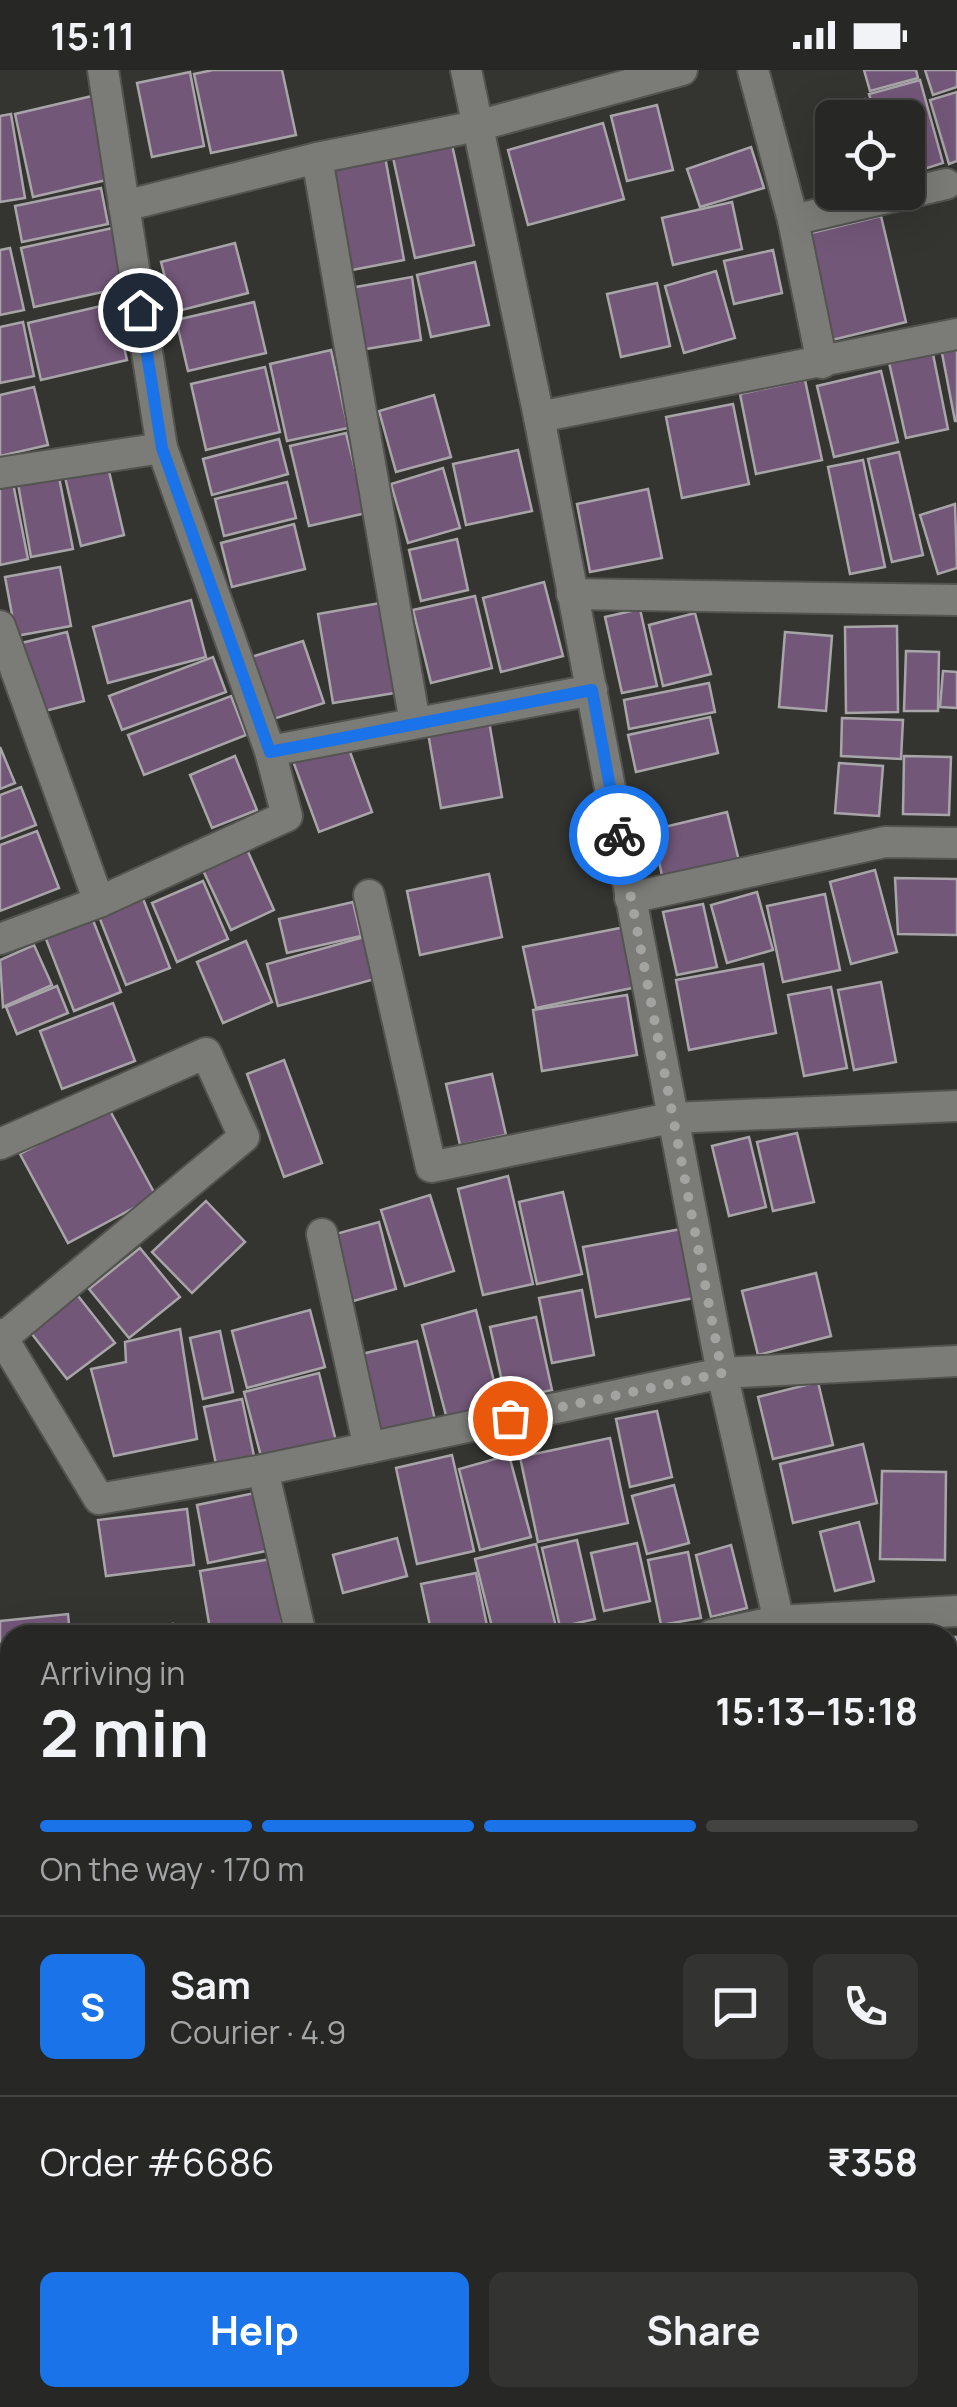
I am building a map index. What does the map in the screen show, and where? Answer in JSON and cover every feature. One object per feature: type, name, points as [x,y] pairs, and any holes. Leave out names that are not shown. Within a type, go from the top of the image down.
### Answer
[{"type":"street","points":[[0,939],[99,902],[287,816],[270,752],[162,448],[103,70]]},
{"type":"street","points":[[466,70],[539,417],[722,1373],[779,1625]]},
{"type":"street","points":[[124,206],[317,158],[477,126],[682,70]]},
{"type":"street","points":[[753,70],[793,220],[822,363]]},
{"type":"street","points":[[317,158],[415,723]]},
{"type":"street","points":[[793,220],[946,184]]},
{"type":"street","points":[[539,417],[957,334]]},
{"type":"street","points":[[0,474],[162,448]]},
{"type":"street","points":[[572,594],[957,600]]},
{"type":"street","points":[[0,626],[99,902]]},
{"type":"street","points":[[270,752],[592,690]]},
{"type":"street","points":[[630,898],[884,842],[957,843]]},
{"type":"street","points":[[369,895],[430,1167],[671,1118],[957,1106]]},
{"type":"street","points":[[0,1144],[206,1053],[244,1136],[1,1337],[99,1499],[262,1470],[722,1373],[957,1362]]},
{"type":"street","points":[[322,1234],[369,1448]]},
{"type":"street","points":[[262,1470],[299,1625]]},
{"type":"street","points":[[813,1625],[957,1612]]},
{"type":"building","points":[[213,70],[282,70],[296,135],[211,153],[194,74]]},
{"type":"building","points":[[864,70],[916,70],[918,78],[870,91]]},
{"type":"building","points":[[925,70],[957,70],[957,87],[933,95]]},
{"type":"building","points":[[190,72],[204,146],[152,157],[137,83]]},
{"type":"building","points":[[920,80],[943,163],[925,169],[925,100],[871,100],[869,94]]},
{"type":"building","points":[[957,92],[957,161],[949,164],[930,100]]},
{"type":"building","points":[[92,96],[111,179],[33,197],[15,114]]},
{"type":"building","points":[[657,105],[673,170],[627,181],[611,116]]},
{"type":"building","points":[[11,114],[25,198],[0,202],[0,116]]},
{"type":"building","points":[[603,123],[624,199],[528,225],[508,150]]},
{"type":"building","points":[[451,140],[474,245],[415,258],[392,153]]},
{"type":"building","points":[[751,147],[764,188],[700,207],[687,169]]},
{"type":"building","points":[[384,151],[404,260],[347,271],[327,162]]},
{"type":"building","points":[[101,188],[108,224],[22,242],[15,206]]},
{"type":"building","points":[[732,202],[742,249],[673,265],[662,218]]},
{"type":"building","points":[[881,216],[906,322],[832,340],[807,234]]},
{"type":"building","points":[[117,227],[130,286],[34,307],[21,248]]},
{"type":"building","points":[[235,243],[248,293],[174,312],[161,262]]},
{"type":"building","points":[[10,248],[24,310],[0,315],[0,250]]},
{"type":"building","points":[[773,250],[782,293],[734,304],[724,261]]},
{"type":"building","points":[[475,262],[489,325],[431,337],[417,275]]},
{"type":"building","points":[[716,271],[735,338],[684,353],[665,286]]},
{"type":"building","points":[[412,277],[421,340],[360,350],[350,288]]},
{"type":"building","points":[[657,283],[670,346],[621,357],[607,294]]},
{"type":"building","points":[[254,302],[266,353],[188,371],[176,320]]},
{"type":"building","points":[[114,303],[127,360],[41,380],[28,323]]},
{"type":"building","points":[[23,322],[34,376],[0,383],[0,327]]},
{"type":"building","points":[[957,344],[957,421],[955,421],[941,348]]},
{"type":"building","points":[[932,349],[948,429],[906,438],[888,358]]},
{"type":"building","points":[[331,350],[348,428],[287,441],[270,364]]},
{"type":"building","points":[[265,367],[280,432],[206,450],[191,384]]},
{"type":"building","points":[[881,371],[898,442],[834,457],[817,386]]},
{"type":"building","points":[[805,380],[822,460],[756,474],[740,394]]},
{"type":"building","points":[[34,387],[48,445],[0,456],[0,395]]},
{"type":"building","points":[[434,395],[451,457],[396,472],[379,411]]},
{"type":"building","points":[[733,404],[749,484],[682,498],[666,417]]},
{"type":"building","points":[[346,433],[366,513],[309,526],[290,446]]},
{"type":"building","points":[[279,439],[288,474],[212,495],[203,459]]},
{"type":"building","points":[[518,450],[532,511],[466,525],[453,464]]},
{"type":"building","points":[[899,452],[923,555],[892,562],[868,459]]},
{"type":"building","points":[[863,460],[885,567],[850,574],[828,467]]},
{"type":"building","points":[[108,467],[124,535],[81,546],[65,477]]},
{"type":"building","points":[[443,468],[460,528],[408,543],[391,484]]},
{"type":"building","points":[[59,477],[73,549],[31,557],[18,484]]},
{"type":"building","points":[[287,482],[296,518],[224,536],[215,499]]},
{"type":"building","points":[[13,483],[28,559],[0,565],[0,486]]},
{"type":"building","points":[[648,489],[662,558],[590,572],[577,504]]},
{"type":"building","points":[[955,504],[957,568],[938,574],[920,515]]},
{"type":"building","points":[[294,524],[305,569],[232,587],[221,543]]},
{"type":"building","points":[[457,539],[468,590],[421,601],[409,550]]},
{"type":"building","points":[[60,567],[71,626],[16,636],[5,577]]},
{"type":"building","points":[[544,582],[563,656],[501,672],[483,598]]},
{"type":"building","points":[[475,596],[492,668],[431,683],[413,610]]},
{"type":"building","points":[[191,600],[206,657],[108,683],[93,627]]},
{"type":"building","points":[[386,602],[401,692],[333,703],[318,614]]},
{"type":"building","points":[[640,609],[657,686],[622,693],[605,617]]},
{"type":"building","points":[[695,613],[711,674],[663,686],[649,625]]},
{"type":"building","points":[[897,626],[898,712],[846,713],[845,627]]},
{"type":"building","points":[[67,632],[84,701],[33,714],[17,644]]},
{"type":"building","points":[[785,632],[832,636],[826,711],[779,707]]},
{"type":"building","points":[[303,641],[324,703],[267,721],[248,658]]},
{"type":"building","points":[[906,651],[939,652],[938,711],[904,711]]},
{"type":"building","points":[[213,657],[226,692],[122,730],[109,696]]},
{"type":"building","points":[[943,671],[957,672],[957,708],[940,707]]},
{"type":"building","points":[[709,683],[715,712],[629,729],[624,700]]},
{"type":"building","points":[[231,696],[246,735],[144,775],[128,735]]},
{"type":"building","points":[[488,715],[502,797],[441,808],[427,727]]},
{"type":"building","points":[[710,717],[718,753],[636,772],[628,735]]},
{"type":"building","points":[[842,718],[903,720],[901,759],[841,756]]},
{"type":"building","points":[[346,741],[372,812],[319,832],[293,761]]},
{"type":"building","points":[[0,747],[15,783],[0,789]]},
{"type":"building","points":[[235,756],[257,810],[212,828],[190,775]]},
{"type":"building","points":[[904,756],[951,757],[949,815],[903,814]]},
{"type":"building","points":[[839,763],[883,766],[879,816],[835,813]]},
{"type":"building","points":[[21,787],[36,825],[0,839],[0,795]]},
{"type":"building","points":[[727,812],[739,861],[663,880],[652,830]]},
{"type":"building","points":[[37,831],[59,888],[0,911],[0,845]]},
{"type":"building","points":[[245,845],[274,910],[231,930],[201,866]]},
{"type":"building","points":[[875,870],[897,952],[851,964],[830,882]]},
{"type":"building","points":[[489,874],[502,937],[420,955],[407,891]]},
{"type":"building","points":[[895,878],[957,879],[957,935],[898,934]]},
{"type":"building","points":[[203,881],[228,939],[177,962],[152,903]]},
{"type":"building","points":[[757,892],[773,950],[727,963],[711,905]]},
{"type":"building","points":[[825,894],[840,970],[783,982],[767,906]]},
{"type":"building","points":[[142,896],[170,968],[126,985],[98,914]]},
{"type":"building","points":[[353,902],[361,936],[287,953],[279,919]]},
{"type":"building","points":[[703,904],[717,967],[677,975],[663,912]]},
{"type":"building","points":[[91,915],[121,992],[74,1011],[44,934]]},
{"type":"building","points":[[625,927],[637,987],[536,1008],[523,947]]},
{"type":"building","points":[[364,937],[375,979],[278,1006],[267,964]]},
{"type":"building","points":[[246,941],[272,1002],[223,1023],[197,962]]},
{"type":"building","points":[[34,945],[52,985],[3,1007],[0,960]]},
{"type":"building","points":[[763,964],[776,1033],[689,1050],[676,980]]},
{"type":"building","points":[[881,982],[896,1062],[854,1070],[838,990]]},
{"type":"building","points":[[57,986],[68,1013],[17,1034],[6,1007]]},
{"type":"building","points":[[831,987],[847,1068],[804,1076],[788,995]]},
{"type":"building","points":[[627,995],[637,1055],[542,1071],[533,1010]]},
{"type":"building","points":[[113,1003],[135,1061],[62,1089],[40,1031]]},
{"type":"building","points":[[284,1060],[322,1163],[284,1177],[247,1074]]},
{"type":"building","points":[[492,1074],[506,1135],[460,1145],[446,1084]]},
{"type":"building","points":[[108,1107],[156,1196],[68,1243],[20,1154]]},
{"type":"building","points":[[797,1133],[814,1202],[773,1211],[757,1142]]},
{"type":"building","points":[[749,1137],[766,1207],[729,1216],[712,1146]]},
{"type":"building","points":[[508,1176],[533,1284],[483,1295],[458,1189]]},
{"type":"building","points":[[563,1192],[582,1274],[537,1284],[519,1202]]},
{"type":"building","points":[[430,1195],[454,1271],[405,1286],[381,1210]]},
{"type":"building","points":[[206,1201],[245,1242],[192,1293],[152,1252]]},
{"type":"building","points":[[379,1222],[396,1289],[350,1302],[332,1235]]},
{"type":"building","points":[[681,1229],[694,1298],[596,1317],[583,1247]]},
{"type":"building","points":[[140,1248],[180,1297],[129,1338],[89,1289]]},
{"type":"building","points":[[816,1273],[831,1336],[758,1355],[742,1291]]},
{"type":"building","points":[[582,1290],[594,1355],[552,1363],[539,1298]]},
{"type":"building","points":[[75,1292],[115,1343],[67,1379],[28,1329]]},
{"type":"building","points":[[310,1310],[325,1367],[247,1388],[232,1331]]},
{"type":"building","points":[[476,1310],[500,1405],[447,1419],[422,1325]]},
{"type":"building","points":[[536,1317],[552,1390],[506,1400],[490,1327]]},
{"type":"building","points":[[180,1329],[197,1439],[114,1456],[91,1369],[126,1362],[125,1342]]},
{"type":"building","points":[[220,1331],[233,1392],[203,1399],[190,1338]]},
{"type":"building","points":[[417,1341],[435,1420],[372,1436],[353,1356]]},
{"type":"building","points":[[319,1373],[337,1445],[263,1464],[244,1392]]},
{"type":"building","points":[[818,1382],[833,1445],[773,1459],[758,1397]]},
{"type":"building","points":[[242,1399],[254,1456],[216,1464],[204,1407]]},
{"type":"building","points":[[657,1411],[672,1477],[630,1487],[616,1419]]},
{"type":"building","points":[[610,1438],[628,1523],[538,1542],[520,1457]]},
{"type":"building","points":[[863,1444],[877,1503],[793,1523],[780,1464]]},
{"type":"building","points":[[452,1455],[474,1551],[417,1564],[396,1468]]},
{"type":"building","points":[[509,1455],[531,1537],[480,1550],[459,1469]]},
{"type":"building","points":[[882,1471],[946,1472],[945,1560],[880,1559]]},
{"type":"building","points":[[674,1485],[689,1543],[647,1554],[632,1496]]},
{"type":"building","points":[[260,1492],[271,1550],[208,1563],[197,1505]]},
{"type":"building","points":[[187,1509],[194,1565],[106,1576],[98,1520]]},
{"type":"building","points":[[859,1522],[874,1581],[835,1591],[820,1532]]},
{"type":"building","points":[[397,1538],[407,1576],[343,1593],[333,1555]]},
{"type":"building","points":[[577,1540],[595,1619],[560,1625],[542,1548]]},
{"type":"building","points":[[637,1543],[650,1601],[604,1611],[591,1553]]},
{"type":"building","points":[[536,1544],[556,1625],[492,1625],[475,1559]]},
{"type":"building","points":[[731,1545],[747,1608],[711,1617],[696,1555]]},
{"type":"building","points":[[688,1552],[701,1618],[661,1625],[648,1560]]},
{"type":"building","points":[[271,1559],[282,1625],[209,1625],[200,1571]]},
{"type":"building","points":[[476,1573],[487,1625],[430,1625],[421,1584]]},
{"type":"building","points":[[68,1614],[69,1625],[0,1625],[0,1621]]},
{"type":"way so far","points":[[510,1418],[722,1373],[619,835]]},
{"type":"route","points":[[140,310],[162,448],[270,752],[592,690],[619,835]]}]
